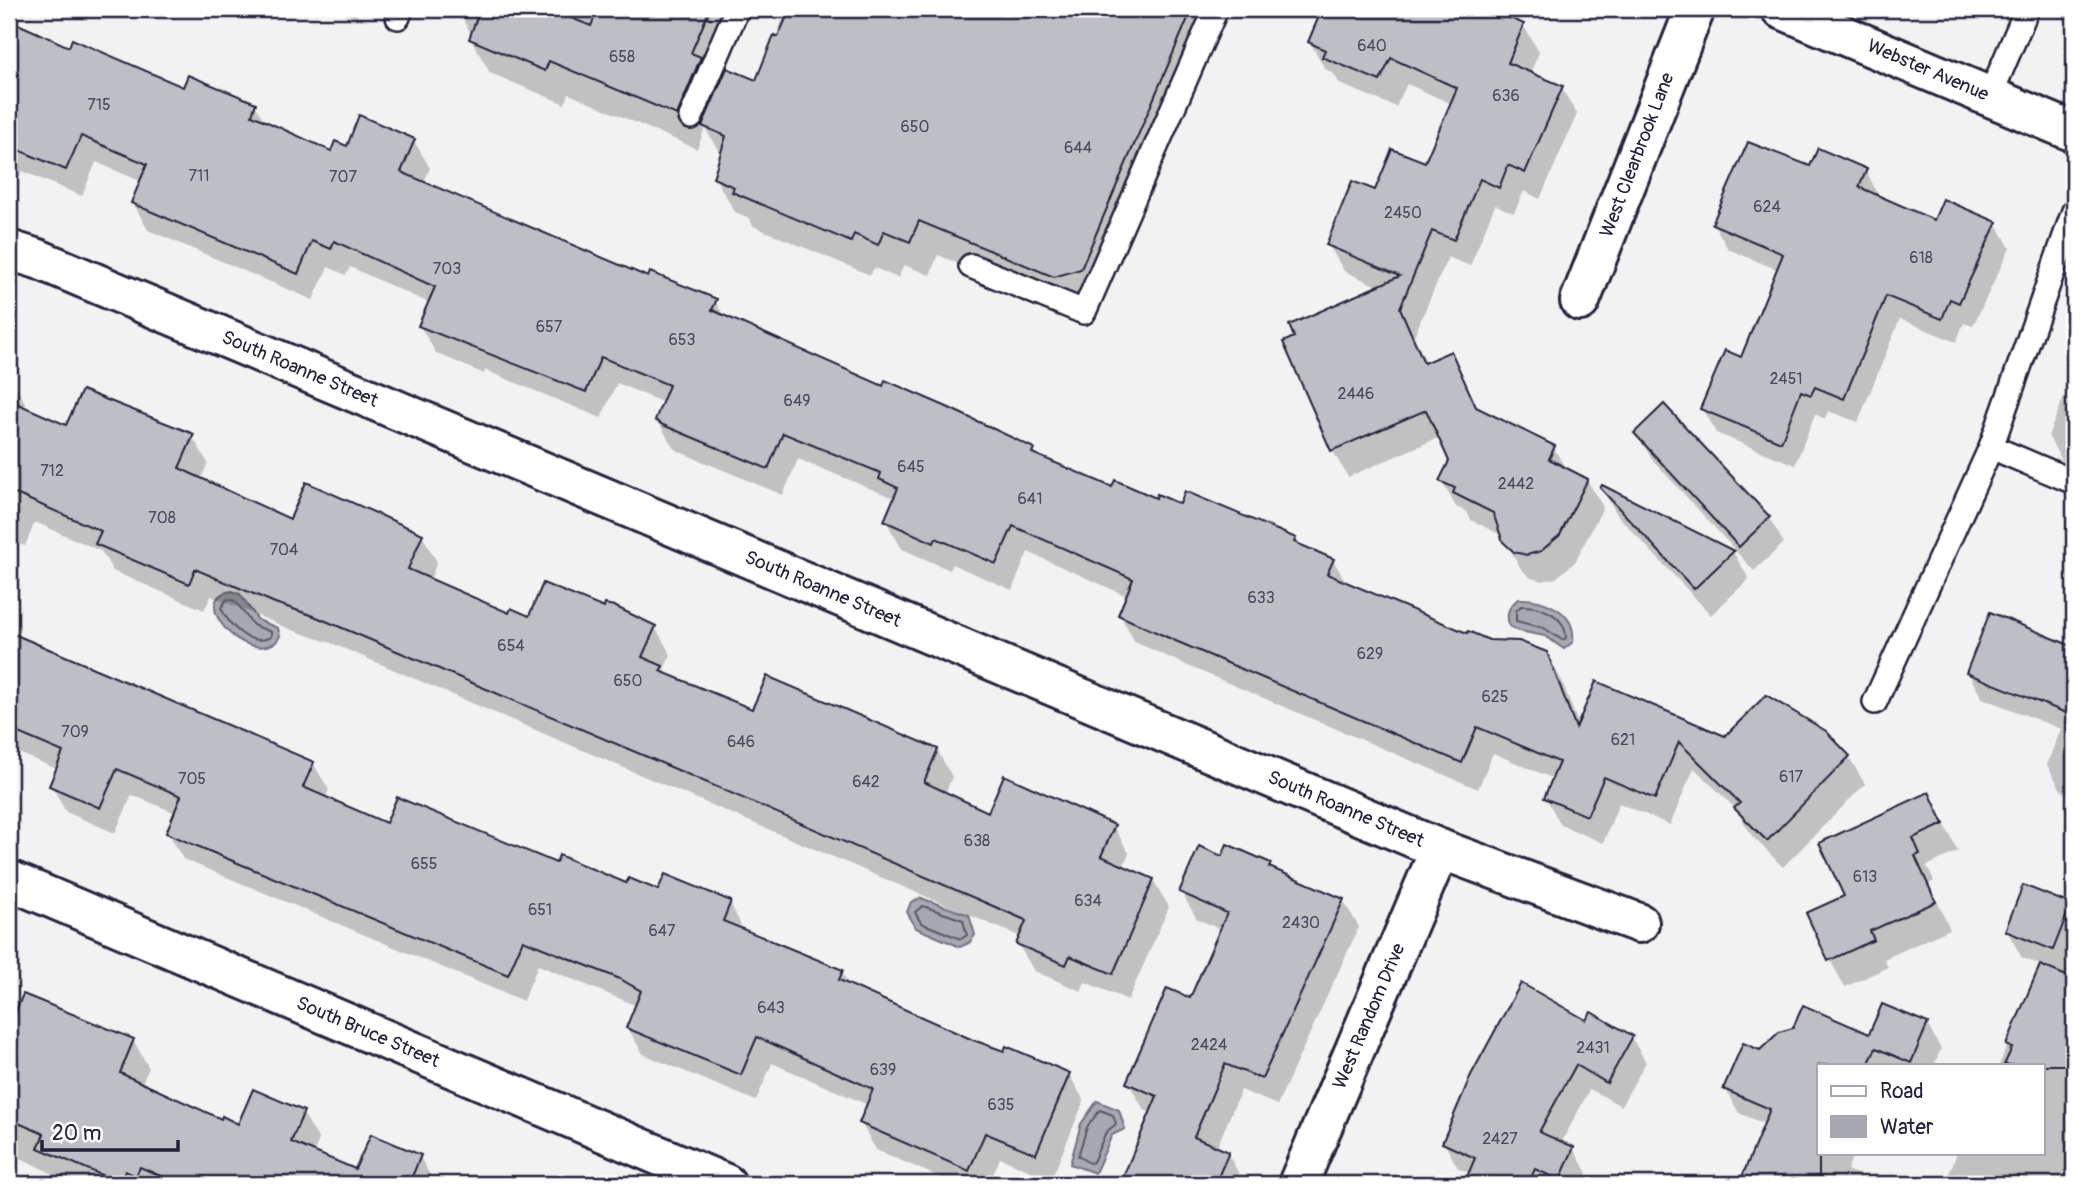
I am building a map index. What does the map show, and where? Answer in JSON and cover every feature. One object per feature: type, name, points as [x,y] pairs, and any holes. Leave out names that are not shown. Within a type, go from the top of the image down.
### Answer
[{"type":"street","name":"West Clearbrook Lane","points":[[1580,300],[1695,9]]},
{"type":"street","name":"Webster Avenue","points":[[1781,9],[2074,132]]},
{"type":"street","name":"South Roanne Street","points":[[9,250],[38,259],[1440,849],[1639,923]]},
{"type":"street","name":"West Random Drive","points":[[1298,1184],[1440,849]]},
{"type":"street","name":"South Bruce Street","points":[[9,880],[726,1184]]},
{"type":"lane","points":[[691,117],[737,9]]},
{"type":"lane","points":[[971,266],[1084,312],[1216,9]]},
{"type":"lane","points":[[1990,96],[2027,9]]},
{"type":"lane","points":[[1875,702],[1990,447],[2074,211]]},
{"type":"lane","points":[[1990,447],[2074,482]]},
{"type":"water","points":[[232,591],[240,594],[258,620],[278,628],[280,636],[276,642],[263,647],[248,645],[235,638],[224,627],[217,616],[215,605],[220,596]]},
{"type":"water","points":[[1518,599],[1538,601],[1556,608],[1570,622],[1573,642],[1564,649],[1545,636],[1519,631],[1509,626],[1509,611]]},
{"type":"water","points":[[921,898],[969,915],[975,935],[969,943],[960,947],[916,928],[907,912],[911,902]]},
{"type":"water","points":[[1097,1101],[1119,1110],[1125,1129],[1112,1135],[1095,1173],[1070,1164],[1081,1124]]},
{"type":"building","points":[[480,9],[549,9],[591,26],[598,9],[710,9],[691,53],[701,57],[677,115],[549,61],[545,71],[469,39]]},
{"type":"building","points":[[790,9],[1192,9],[1081,269],[1054,277],[919,221],[910,242],[884,231],[878,245],[854,234],[851,242],[732,192],[734,187],[713,178],[726,136],[702,126],[727,68],[756,80],[774,35],[778,37]]},
{"type":"building","points":[[1322,9],[1489,9],[1524,24],[1508,63],[1563,86],[1525,173],[1508,165],[1499,188],[1480,179],[1454,240],[1432,231],[1400,308],[1424,363],[1451,351],[1476,407],[1555,446],[1549,459],[1588,479],[1560,535],[1541,551],[1527,555],[1514,552],[1503,542],[1493,513],[1453,493],[1455,488],[1439,481],[1449,461],[1426,410],[1331,451],[1283,342],[1294,337],[1289,325],[1400,276],[1326,245],[1352,181],[1375,190],[1392,149],[1425,162],[1457,88],[1391,58],[1380,81],[1322,57],[1325,50],[1308,42]]},
{"type":"building","points":[[9,20],[69,47],[72,39],[183,87],[188,75],[256,103],[252,115],[331,151],[335,141],[347,146],[359,115],[415,139],[401,172],[648,277],[650,272],[717,299],[712,310],[883,386],[885,380],[947,407],[1034,448],[1032,453],[1112,487],[1115,480],[1156,498],[1157,494],[1180,504],[1185,491],[1296,538],[1294,542],[1334,559],[1327,574],[1467,633],[1468,631],[1489,640],[1519,641],[1547,652],[1576,728],[1596,681],[1725,736],[1766,695],[1826,731],[1850,756],[1767,841],[1734,808],[1740,803],[1679,742],[1655,799],[1604,777],[1587,816],[1544,798],[1559,762],[1477,727],[1462,763],[1178,642],[1118,615],[1133,579],[1013,526],[996,564],[936,538],[934,543],[884,521],[898,488],[879,479],[881,473],[783,433],[768,469],[655,420],[669,385],[601,357],[586,392],[418,326],[435,287],[334,241],[331,249],[312,241],[298,274],[131,203],[147,164],[81,136],[66,170],[9,146]]},
{"type":"building","points":[[1748,142],[1810,166],[1818,148],[1867,169],[1859,187],[1934,220],[1943,199],[1997,222],[1959,303],[1950,299],[1942,319],[1886,296],[1844,399],[1815,387],[1811,395],[1801,391],[1781,442],[1700,409],[1725,350],[1741,357],[1783,254],[1712,224]]},
{"type":"building","points":[[82,390],[194,434],[179,468],[290,519],[306,482],[423,534],[408,569],[509,613],[511,608],[529,616],[543,583],[604,608],[605,604],[614,606],[656,626],[642,657],[663,666],[660,671],[752,709],[767,676],[938,749],[924,782],[988,812],[1004,775],[1115,825],[1101,856],[1154,879],[1113,974],[1070,956],[1066,965],[1016,944],[1026,921],[1023,919],[314,616],[275,603],[195,569],[189,584],[95,544],[101,531],[9,491],[9,400],[66,425]]},
{"type":"building","points":[[1664,404],[1770,517],[1739,547],[1634,433]]},
{"type":"building","points":[[1602,485],[1734,551],[1694,589],[1600,488]]},
{"type":"building","points":[[1990,612],[2074,647],[2074,716],[1966,673]]},
{"type":"building","points":[[9,632],[314,762],[303,787],[386,823],[397,797],[556,863],[559,855],[626,883],[629,878],[658,890],[665,874],[731,901],[723,921],[843,970],[839,980],[973,1040],[1004,1051],[1006,1046],[1070,1073],[1036,1154],[985,1133],[969,1171],[859,1123],[873,1089],[757,1037],[741,1075],[626,1028],[641,991],[620,979],[523,940],[508,975],[216,854],[166,833],[181,796],[117,769],[100,808],[49,786],[63,752],[9,729]]},
{"type":"building","points":[[1929,792],[1944,824],[1913,838],[1920,854],[1915,856],[1936,902],[1870,931],[1874,940],[1828,961],[1806,913],[1844,896],[1819,843]]},
{"type":"building","points":[[1227,844],[1271,863],[1269,867],[1344,899],[1262,1079],[1225,1064],[1194,1137],[1229,1152],[1215,1184],[1120,1184],[1157,1096],[1126,1083],[1167,988],[1190,998],[1227,913],[1179,892],[1199,846],[1222,856]]},
{"type":"building","points":[[2023,885],[2071,904],[2053,950],[2005,931]]},
{"type":"building","points":[[2040,965],[2074,979],[2074,1065],[2004,1064],[2012,1048],[2006,1045]]},
{"type":"building","points":[[1521,983],[1586,1020],[1591,1012],[1633,1036],[1607,1083],[1576,1065],[1539,1132],[1574,1147],[1560,1180],[1535,1169],[1528,1184],[1464,1184],[1475,1158],[1442,1143],[1471,1075]]},
{"type":"building","points":[[23,994],[134,1039],[120,1073],[221,1119],[222,1116],[238,1124],[253,1089],[304,1111],[291,1142],[355,1169],[371,1134],[421,1155],[409,1184],[179,1184],[140,1167],[136,1176],[125,1171],[120,1183],[38,1148],[44,1134],[9,1119],[9,1027]]},
{"type":"building","points":[[1882,1004],[1928,1023],[1911,1063],[1876,1048],[1868,1064],[1817,1064],[1819,1184],[1739,1184],[1770,1109],[1723,1089],[1743,1043],[1760,1050],[1779,1032],[1793,1028],[1803,1005],[1869,1034]]}]
